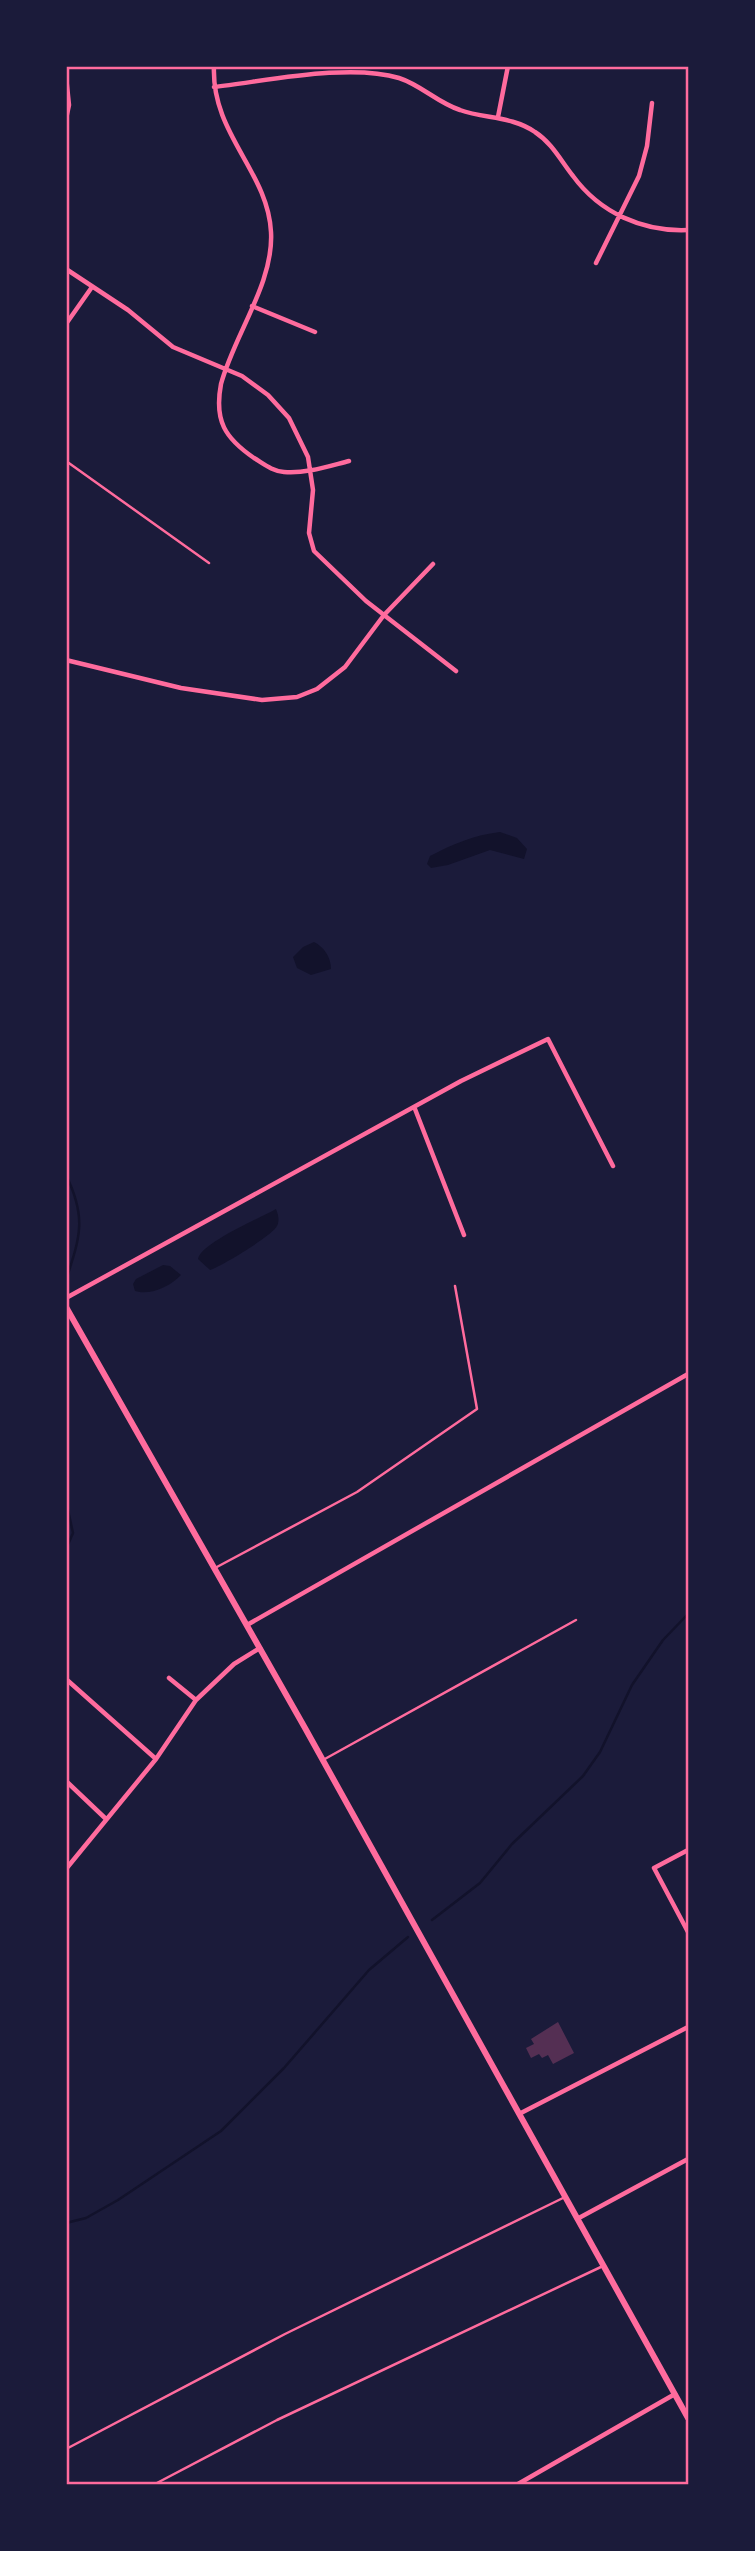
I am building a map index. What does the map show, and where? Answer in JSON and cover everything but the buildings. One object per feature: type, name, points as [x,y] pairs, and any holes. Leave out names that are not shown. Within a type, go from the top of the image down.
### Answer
[{"type":"street","points":[[214,66],[216,100],[225,124],[260,190],[270,216],[271,243],[269,258],[226,368],[219,395],[219,412],[225,431],[231,440],[271,469],[293,472],[349,461]]},
{"type":"street","points":[[498,117],[509,66]]},
{"type":"street","points":[[215,87],[338,73],[374,72],[402,79],[461,111],[498,117],[536,132],[556,151],[584,189],[621,216],[652,227],[688,230]]},
{"type":"street","points":[[66,76],[69,105],[66,118]]},
{"type":"street","points":[[597,263],[621,216],[643,162],[652,103]]},
{"type":"street","points":[[66,269],[128,310],[173,347],[226,368],[256,385],[280,406],[303,444],[310,469],[314,502],[309,533],[314,551],[384,615],[456,671]]},
{"type":"street","points":[[66,324],[92,287]]},
{"type":"street","points":[[252,306],[315,332]]},
{"type":"street","points":[[66,660],[181,688],[262,700],[297,697],[317,689],[333,678],[356,655],[384,615],[433,564]]},
{"type":"street","points":[[66,1298],[461,1082],[548,1039],[613,1166]]},
{"type":"street","points":[[415,1108],[464,1235]]},
{"type":"street","points":[[66,1307],[323,1760],[688,2418]]},
{"type":"street","points":[[247,1625],[688,1374]]},
{"type":"street","points":[[66,1869],[156,1759],[196,1700],[234,1664],[260,1648]]},
{"type":"street","points":[[169,1678],[196,1700]]},
{"type":"street","points":[[66,1679],[156,1759]]},
{"type":"street","points":[[66,1781],[106,1819]]},
{"type":"street","points":[[688,1850],[653,1868],[688,1932]]},
{"type":"street","points":[[519,2114],[688,2027]]},
{"type":"street","points":[[577,2219],[688,2160]]},
{"type":"street","points":[[518,2484],[675,2394]]},
{"type":"lane","points":[[66,461],[209,563]]},
{"type":"lane","points":[[215,1568],[357,1492],[477,1409],[455,1286]]},
{"type":"lane","points":[[323,1760],[576,1620]]},
{"type":"lane","points":[[68,2448],[285,2334],[565,2197]]},
{"type":"lane","points":[[155,2484],[277,2420],[603,2266]]},
{"type":"shaded area","points":[[500,832],[517,838],[527,849],[524,859],[490,850],[448,865],[431,868],[427,864],[430,856],[447,848],[472,838]]},
{"type":"shaded area","points":[[314,942],[326,953],[331,969],[311,975],[297,968],[293,957],[303,947]]},
{"type":"shaded area","points":[[276,1209],[279,1219],[277,1226],[246,1250],[210,1270],[198,1259],[209,1246]]},
{"type":"shaded area","points":[[163,1265],[170,1266],[181,1275],[160,1289],[135,1291],[133,1284],[136,1279]]},
{"type":"waterway","points":[[66,1175],[73,1190],[79,1216],[78,1239],[66,1280]]},
{"type":"waterway","points":[[66,1501],[73,1533],[66,1549]]},
{"type":"waterway","points":[[432,1920],[480,1883],[512,1844],[583,1776],[600,1752],[632,1685],[663,1640],[688,1614]]},
{"type":"waterway","points":[[66,2223],[86,2218],[118,2200],[221,2131],[284,2068],[369,1970],[408,1937]]}]
